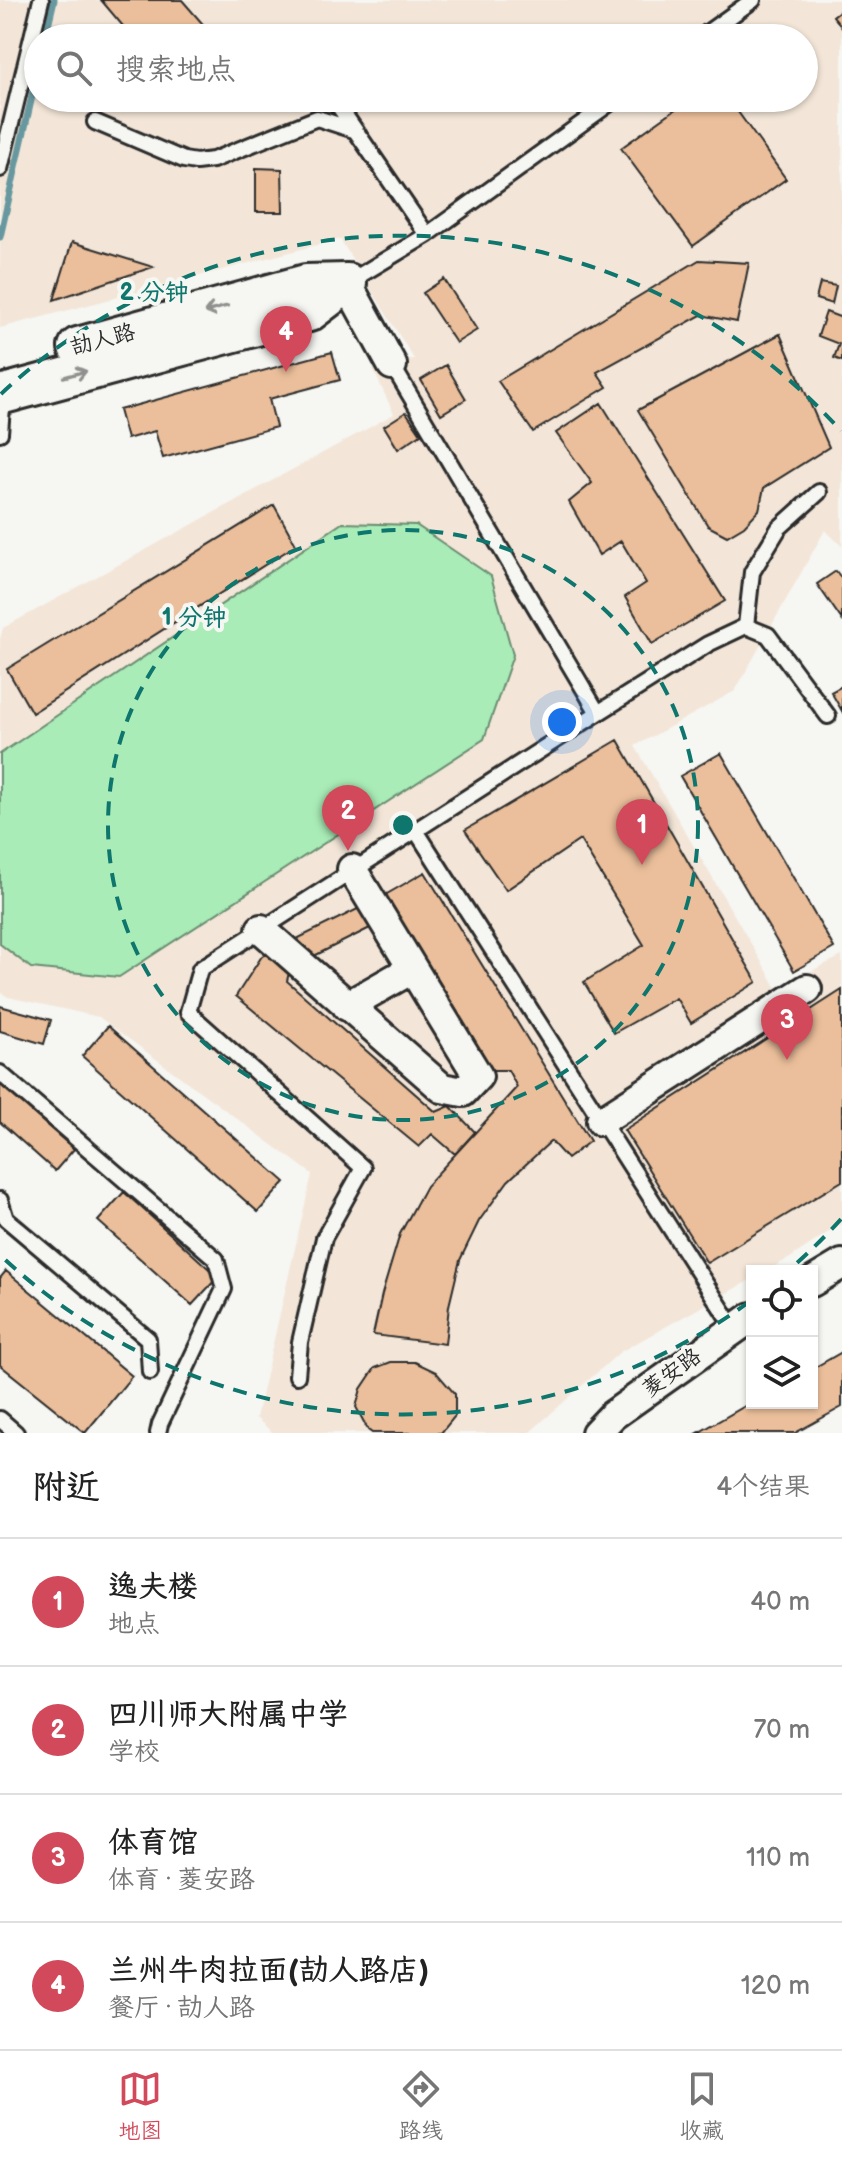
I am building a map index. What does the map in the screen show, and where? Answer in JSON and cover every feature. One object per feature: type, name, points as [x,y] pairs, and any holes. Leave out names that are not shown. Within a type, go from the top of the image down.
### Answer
[{"type":"street","points":[[347,283],[392,365]]},
{"type":"street","name":"劼人路","points":[[1,385],[306,284],[347,283]]},
{"type":"street","points":[[261,929],[442,1088],[463,1092],[478,1076],[352,869]]},
{"type":"street","points":[[347,1006],[412,969]]},
{"type":"street","points":[[601,1121],[807,989]]},
{"type":"street","points":[[818,1278],[842,1264]]},
{"type":"street","name":"菱安路","points":[[596,1433],[613,1415],[743,1323]]},
{"type":"lane","points":[[35,24],[41,0]]},
{"type":"lane","points":[[720,24],[753,0]]},
{"type":"lane","points":[[0,169],[24,70]]},
{"type":"lane","points":[[342,112],[427,235]]},
{"type":"lane","points":[[347,283],[427,235],[598,112]]},
{"type":"lane","points":[[95,122],[184,160],[196,162],[213,160],[317,118],[354,130]]},
{"type":"lane","points":[[392,365],[598,713]]},
{"type":"lane","points":[[0,433],[1,385]]},
{"type":"lane","points":[[746,626],[752,572],[779,528],[819,492]]},
{"type":"lane","points":[[297,1376],[300,1342],[324,1238],[363,1168],[188,1012],[200,969],[598,713],[708,644],[746,626],[768,635],[828,716]]},
{"type":"lane","points":[[415,829],[601,1121],[743,1323]]},
{"type":"lane","points":[[0,1073],[216,1259],[224,1289],[158,1433]]},
{"type":"lane","points":[[0,1200],[6,1219],[148,1339],[150,1372]]},
{"type":"lane","points":[[0,1419],[16,1433]]},
{"type":"shaded area","points":[[0,0],[842,0],[842,546],[825,530],[735,691],[635,746],[777,988],[842,956],[842,1223],[777,1265],[746,1265],[746,1282],[620,1352],[529,1433],[273,1433],[256,1418],[312,1174],[99,1017],[8,997],[0,992],[0,639],[3,628],[394,414],[373,369],[414,359],[340,239],[0,328]]},
{"type":"green space","points":[[342,523],[416,525],[491,576],[513,655],[484,739],[119,977],[31,968],[0,944],[0,754]]},
{"type":"building","points":[[101,0],[182,0],[203,24],[121,24]]},
{"type":"building","points":[[842,9],[842,27],[833,16]]},
{"type":"building","points":[[671,112],[738,112],[786,179],[693,246],[621,148]]},
{"type":"building","points":[[256,168],[282,169],[283,212],[256,212]]},
{"type":"building","points":[[72,242],[153,267],[54,300]]},
{"type":"building","points":[[699,260],[749,263],[737,322],[701,315],[597,372],[607,387],[533,432],[498,381]]},
{"type":"building","points":[[444,279],[477,330],[456,343],[423,293]]},
{"type":"building","points":[[820,283],[836,286],[832,304],[816,299]]},
{"type":"building","points":[[826,312],[842,318],[842,361],[834,358],[839,344],[818,336]]},
{"type":"building","points":[[780,334],[829,447],[764,488],[759,510],[744,526],[727,536],[708,526],[638,410]]},
{"type":"building","points":[[332,352],[340,380],[269,399],[276,427],[163,458],[155,431],[127,439],[119,410]]},
{"type":"building","points":[[446,365],[466,399],[441,414],[421,380]]},
{"type":"building","points":[[601,403],[725,601],[652,644],[625,597],[646,583],[621,541],[599,555],[569,502],[592,483],[556,433]]},
{"type":"building","points":[[406,412],[421,434],[398,449],[384,426]]},
{"type":"building","points":[[274,505],[296,545],[32,713],[7,669]]},
{"type":"building","points":[[836,571],[842,579],[842,620],[817,584]]},
{"type":"building","points":[[842,686],[842,711],[831,692]]},
{"type":"building","points":[[618,740],[757,982],[691,1023],[676,998],[614,1033],[584,982],[644,945],[580,840],[506,890],[465,830]]},
{"type":"building","points":[[721,753],[834,948],[794,971],[680,776]]},
{"type":"building","points":[[425,872],[590,1141],[567,1159],[551,1141],[508,1181],[479,1221],[460,1260],[449,1306],[445,1344],[373,1335],[382,1294],[400,1234],[426,1186],[517,1087],[508,1070],[486,1070],[380,898]]},
{"type":"building","points":[[380,898],[392,917],[290,968],[287,981],[436,1112],[450,1106],[475,1132],[455,1154],[432,1134],[419,1147],[236,996],[262,956]]},
{"type":"building","points":[[842,990],[842,1181],[707,1263],[624,1130]]},
{"type":"building","points":[[0,1006],[51,1020],[44,1044],[0,1031]]},
{"type":"building","points":[[108,1026],[285,1182],[258,1212],[82,1056]]},
{"type":"building","points":[[0,1084],[74,1149],[55,1171],[0,1122]]},
{"type":"building","points":[[124,1192],[218,1277],[192,1305],[98,1221]]},
{"type":"building","points":[[6,1271],[132,1376],[85,1433],[0,1365],[0,1278]]},
{"type":"building","points":[[842,1352],[842,1407],[795,1433],[698,1433],[746,1405],[746,1409],[818,1409],[818,1366]]},
{"type":"building","points":[[391,1362],[415,1362],[436,1372],[455,1394],[455,1416],[441,1433],[372,1433],[368,1430],[356,1407],[361,1389],[375,1368]]},
{"type":"waterway","points":[[48,24],[54,0]]},
{"type":"waterway","points":[[0,237],[28,112]]},
{"type":"place","name":"兰州牛肉拉面(劼人路店)","points":[[286,372]]},
{"type":"place","name":"四川师大附属中学","points":[[348,851]]},
{"type":"place","name":"逸夫楼","points":[[642,865]]},
{"type":"place","name":"体育馆","points":[[787,1060]]}]
